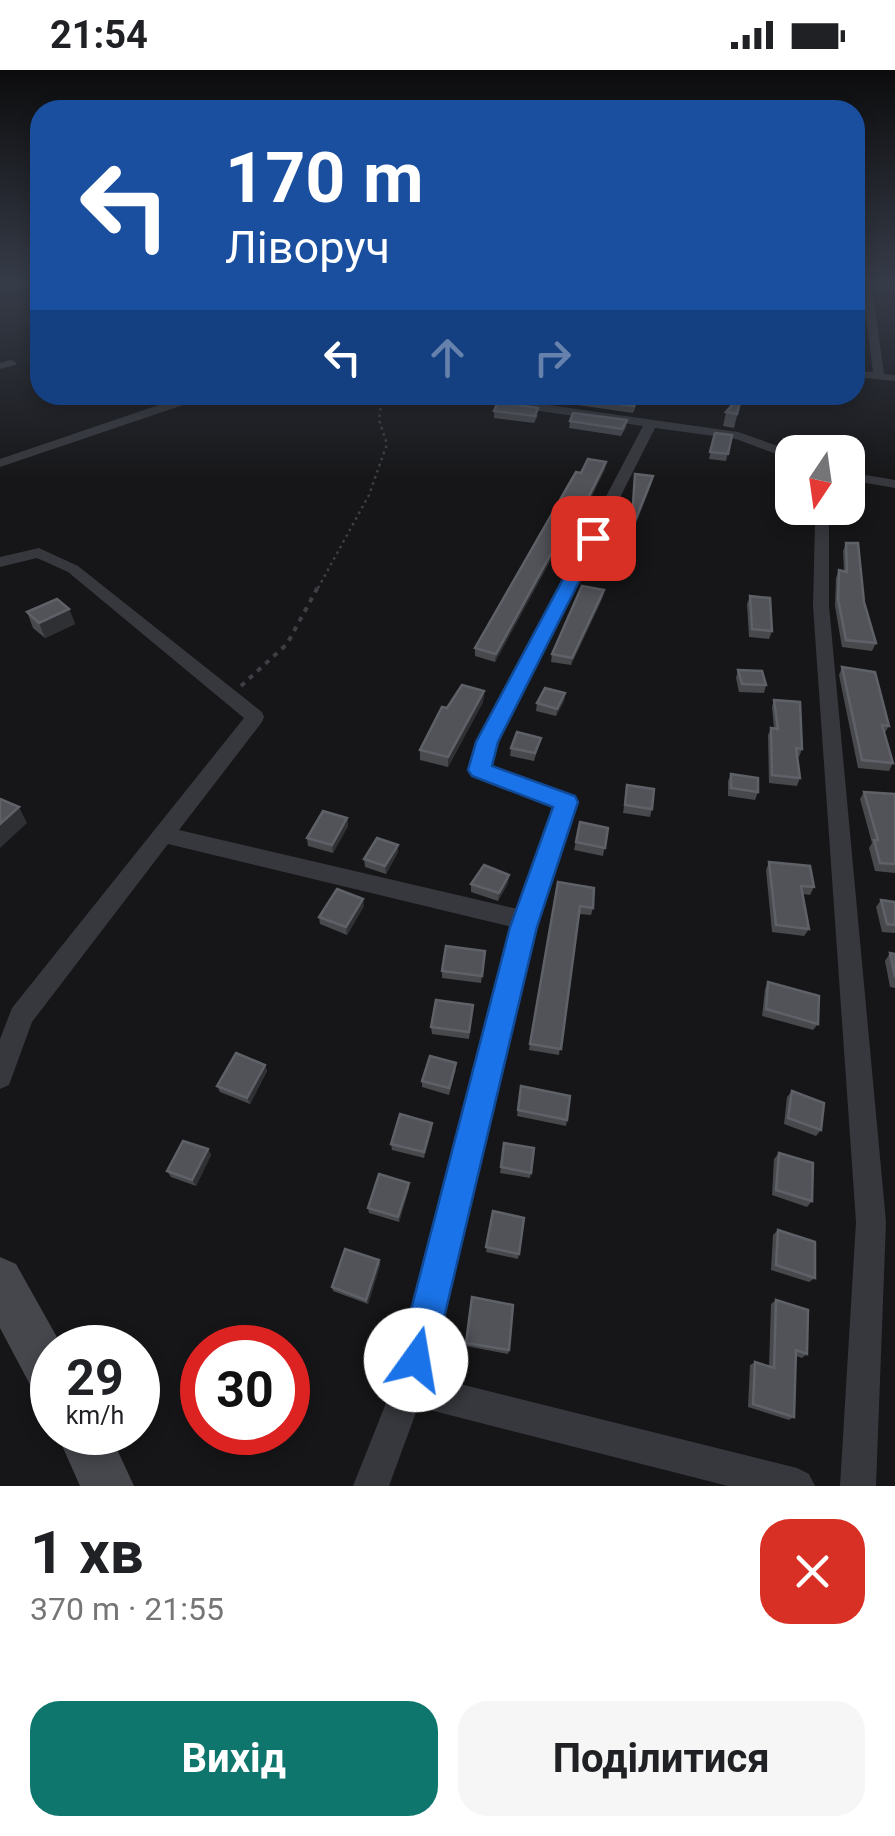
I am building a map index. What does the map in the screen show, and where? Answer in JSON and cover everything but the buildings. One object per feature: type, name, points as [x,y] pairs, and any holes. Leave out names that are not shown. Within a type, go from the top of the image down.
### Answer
[{"type":"main road","points":[[12,1300],[30,1335]]},
{"type":"main road","points":[[92,1455],[108,1486]]},
{"type":"street","points":[[876,348],[880,377]]},
{"type":"street","points":[[865,375],[895,378]]},
{"type":"street","points":[[0,463],[170,405]]},
{"type":"street","points":[[525,405],[738,436],[775,450]]},
{"type":"street","points":[[371,1486],[409,1388],[526,921],[566,802],[480,770],[487,742],[652,423]]},
{"type":"street","points":[[865,482],[895,484]]},
{"type":"street","points":[[822,525],[821,606],[870,1222],[858,1486]]},
{"type":"street","points":[[0,562],[39,553],[72,569],[254,717],[21,1016],[0,1076]]},
{"type":"street","points":[[166,834],[526,921]]},
{"type":"street","points":[[409,1388],[797,1486]]},
{"type":"path","points":[[230,696],[287,644],[369,495],[388,444],[379,420],[381,405]]},
{"type":"route","points":[[416,1360],[524,927],[566,802],[480,770],[487,742],[593,538]]}]
